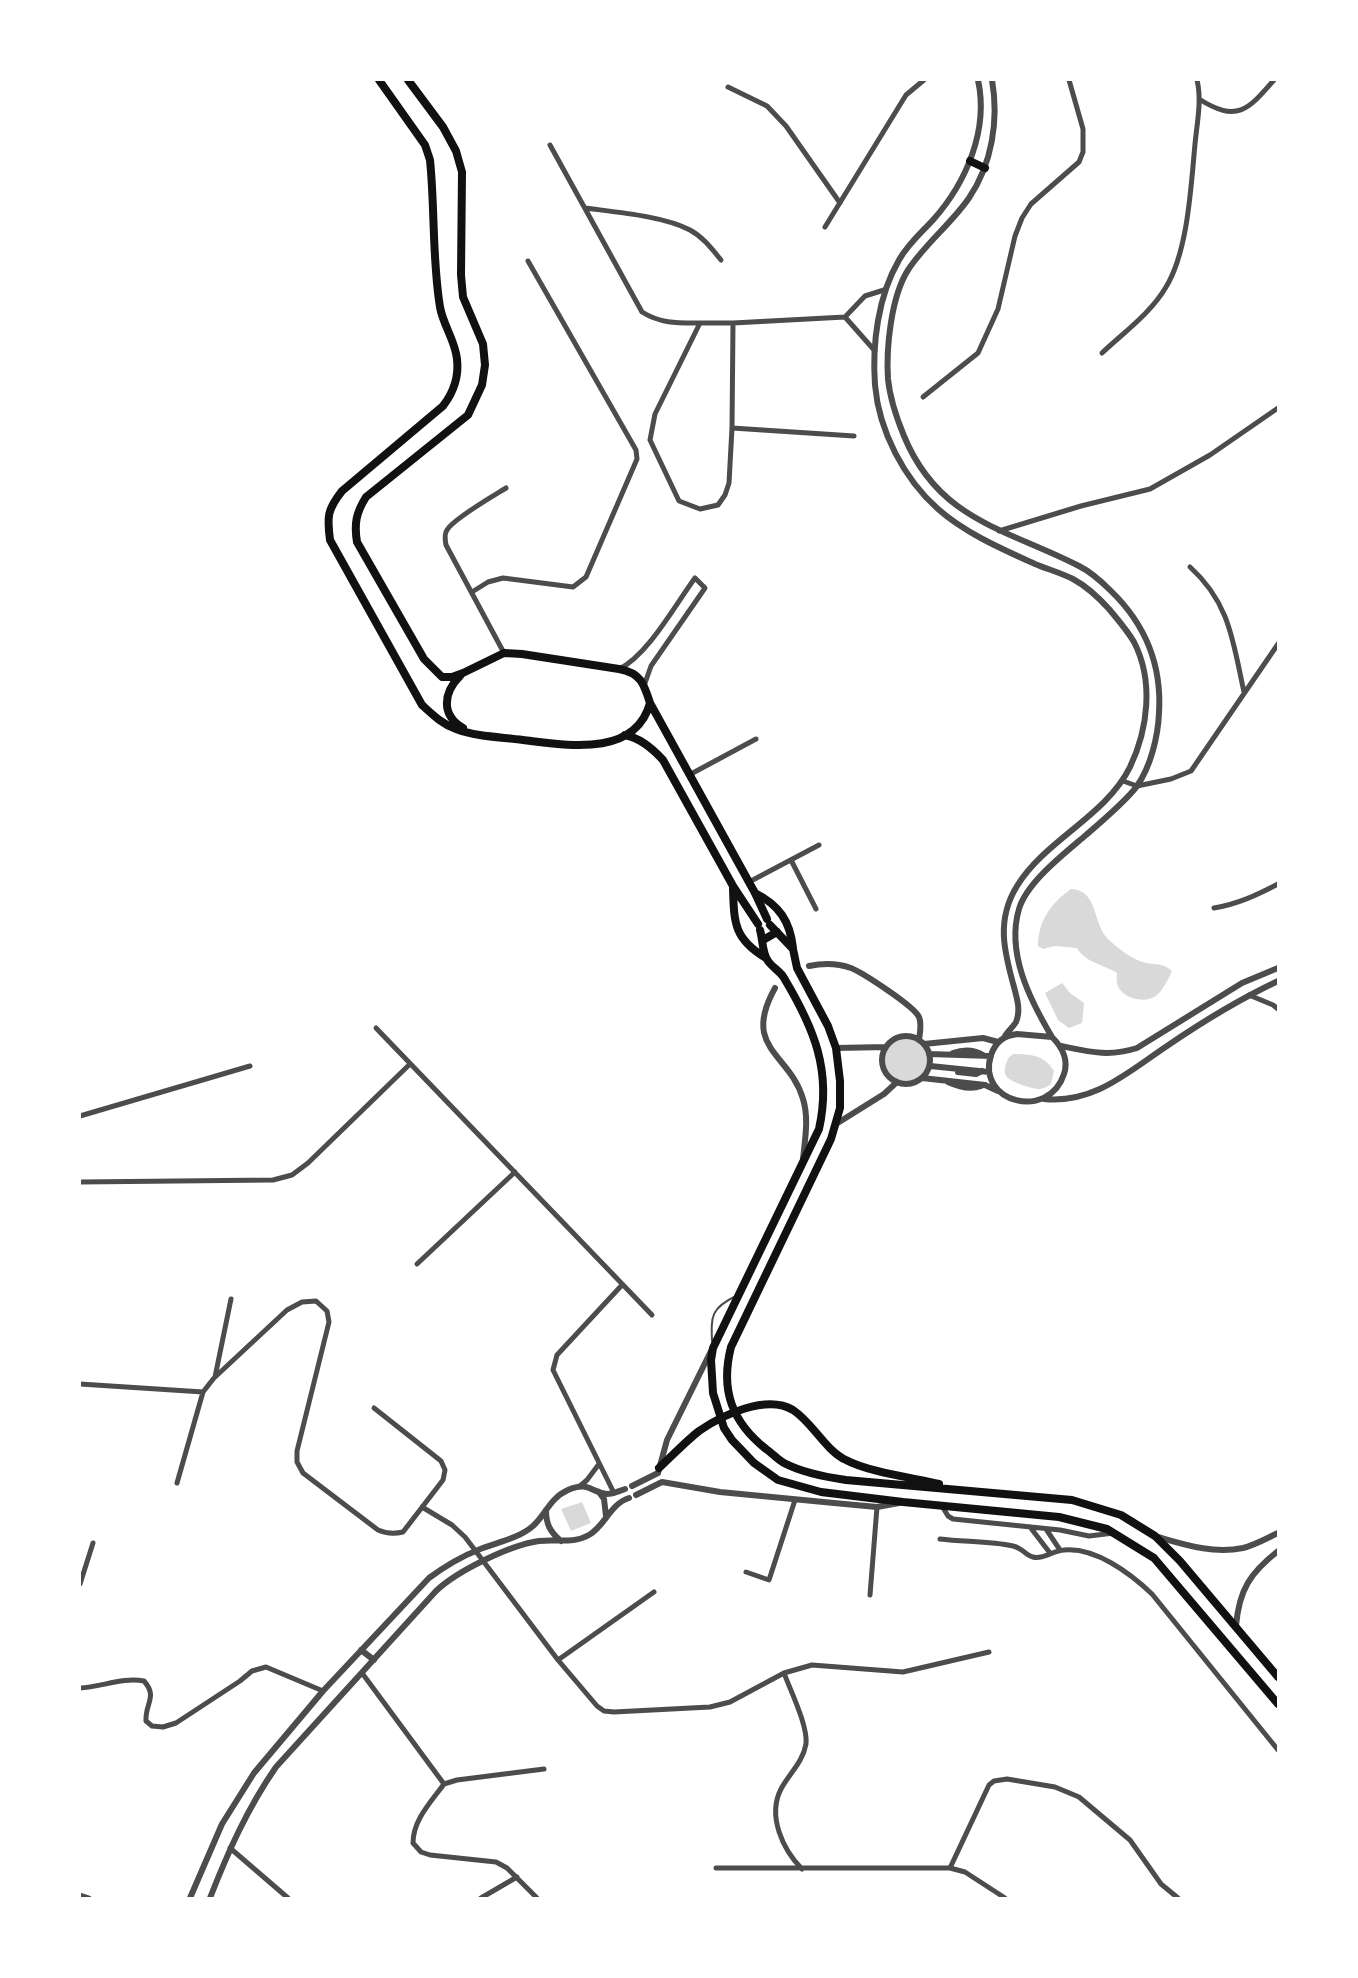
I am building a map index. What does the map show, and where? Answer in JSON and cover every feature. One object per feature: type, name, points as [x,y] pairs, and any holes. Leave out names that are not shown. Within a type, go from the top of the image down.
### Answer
[{"type":"main road","points":[[379,80],[425,145],[430,160],[441,308],[455,349],[457,372],[450,396],[443,406],[342,491],[331,505],[327,520],[330,540],[422,705],[439,721],[472,734],[580,746],[602,744],[625,735],[647,716],[650,703]]},
{"type":"main road","points":[[408,80],[443,127],[456,151],[462,172],[461,275],[463,297],[483,344],[485,365],[482,385],[468,415],[366,497],[358,510],[354,524],[357,542],[424,659],[442,676],[452,677],[463,674],[504,653],[619,669],[633,673],[644,686],[650,703],[772,924],[793,949]]},
{"type":"main road","points":[[970,161],[985,168]]},
{"type":"main road","points":[[463,674],[450,686],[447,699],[448,713],[455,724],[472,734]]},
{"type":"main road","points":[[625,735],[647,746],[663,760],[757,928],[763,940],[766,958]]},
{"type":"main road","points":[[733,886],[736,927],[741,939],[766,958],[783,975],[811,1030],[820,1056],[824,1084],[824,1109],[819,1129],[713,1348],[711,1360],[715,1403],[724,1428],[754,1463],[778,1480],[821,1492],[1059,1517],[1107,1529],[1155,1558],[1278,1704]]},
{"type":"main road","points":[[755,893],[770,901],[782,914],[791,933],[796,968],[828,1026],[836,1048],[840,1108],[826,1149],[730,1347],[727,1362],[729,1398],[740,1422],[756,1441],[783,1462],[799,1470],[846,1480],[1072,1500],[1120,1515],[1155,1536],[1180,1561],[1278,1677]]},
{"type":"main road","points":[[763,940],[772,924]]},
{"type":"main road","points":[[783,975],[796,968]]},
{"type":"main road","points":[[658,1470],[698,1432],[709,1425],[748,1407],[768,1404],[793,1410],[843,1459],[967,1490]]},
{"type":"street","points":[[825,227],[906,95],[924,80]]},
{"type":"street","points":[[978,80],[980,89],[979,132],[970,161],[958,186],[899,260],[884,290],[875,351],[875,385],[879,409],[886,432],[915,484],[938,509],[967,530],[1035,564],[1074,580],[1100,599],[1121,623],[1134,644],[1144,673],[1146,718],[1141,741],[1123,781],[1092,813],[1036,862],[1018,883],[1008,903],[1002,932],[1019,1006],[1016,1021],[987,1056],[986,1071],[1000,1093]]},
{"type":"street","points":[[992,80],[995,98],[994,133],[985,168],[969,198],[906,273],[895,297],[888,352],[888,381],[895,412],[905,439],[921,468],[939,490],[963,511],[999,531],[1080,566],[1102,582],[1125,604],[1142,629],[1153,654],[1160,684],[1155,740],[1137,786],[1098,825],[1051,865],[1035,883],[1020,907],[1016,934],[1021,971],[1035,1006],[1052,1037],[1061,1046],[1065,1058],[1065,1070],[1055,1092],[1044,1099]]},
{"type":"street","points":[[922,397],[978,353],[998,309],[1015,236],[1022,218],[1031,204],[1078,162],[1083,152],[1085,140],[1069,80]]},
{"type":"street","points":[[1102,353],[1152,305],[1166,288],[1178,261],[1192,179],[1199,99],[1197,80]]},
{"type":"street","points":[[1199,99],[1216,110],[1235,112],[1253,102],[1274,80]]},
{"type":"street","points":[[728,87],[767,106],[786,126],[840,203]]},
{"type":"street","points":[[550,145],[642,312],[652,319],[666,323],[734,323],[845,317],[865,296],[884,290]]},
{"type":"street","points":[[585,208],[621,213],[691,230],[708,243],[721,260]]},
{"type":"street","points":[[472,592],[488,582],[503,578],[566,587],[578,584],[586,577],[637,459],[636,450],[528,261]]},
{"type":"street","points":[[845,317],[875,351]]},
{"type":"street","points":[[700,323],[655,414],[650,440],[679,501],[700,509],[717,505],[725,495],[729,483],[734,323]]},
{"type":"street","points":[[999,531],[1081,506],[1150,489],[1209,455],[1278,408]]},
{"type":"street","points":[[732,428],[854,436]]},
{"type":"street","points":[[504,653],[446,545],[446,531],[506,488]]},
{"type":"street","points":[[1190,567],[1206,582],[1222,606],[1233,638],[1244,693]]},
{"type":"street","points":[[619,669],[641,653],[695,578],[705,588],[651,666],[644,686]]},
{"type":"street","points":[[1123,781],[1137,786],[1171,779],[1191,771],[1278,644]]},
{"type":"street","points":[[689,775],[756,739]]},
{"type":"street","points":[[749,882],[819,845]]},
{"type":"street","points":[[791,860],[816,909]]},
{"type":"street","points":[[1214,908],[1249,899],[1278,884]]},
{"type":"street","points":[[809,966],[836,964],[851,968],[910,1006],[919,1016],[922,1042],[929,1054],[930,1066],[922,1078],[913,1083],[897,1082],[890,1078],[882,1065],[882,1058],[886,1047],[893,1039],[900,1036],[908,1036],[922,1042],[983,1038],[998,1042]]},
{"type":"street","points":[[1061,1046],[1103,1054],[1121,1053],[1137,1048],[1242,983],[1278,968]]},
{"type":"street","points":[[922,1078],[985,1085],[1009,1098],[1021,1101],[1044,1099],[1062,1101],[1084,1096],[1130,1073],[1168,1045],[1249,994],[1278,981]]},
{"type":"street","points":[[775,988],[765,1005],[763,1024],[772,1053],[795,1081],[803,1097],[806,1115],[803,1162]]},
{"type":"street","points":[[1249,994],[1273,1005],[1278,1010]]},
{"type":"street","points":[[376,1028],[652,1315]]},
{"type":"street","points":[[1005,1036],[1017,1034],[1052,1037]]},
{"type":"street","points":[[836,1048],[886,1047]]},
{"type":"street","points":[[929,1054],[987,1056]]},
{"type":"street","points":[[80,1182],[273,1180],[292,1175],[308,1163],[410,1064]]},
{"type":"street","points":[[80,1116],[250,1066]]},
{"type":"street","points":[[930,1066],[986,1071]]},
{"type":"street","points":[[836,1124],[884,1094],[897,1082]]},
{"type":"street","points":[[417,1264],[515,1172]]},
{"type":"street","points":[[622,1285],[556,1355],[553,1370],[599,1464],[627,1492]]},
{"type":"street","points":[[214,1378],[231,1299]]},
{"type":"street","points":[[177,1483],[203,1392],[214,1378],[288,1310],[302,1302],[316,1301],[327,1311],[329,1322],[299,1442],[297,1462],[303,1473],[386,1533],[403,1532],[443,1480],[445,1470],[441,1461],[374,1408]]},
{"type":"street","points":[[662,1482],[658,1470],[667,1440],[713,1348]]},
{"type":"street","points":[[80,1384],[203,1392]]},
{"type":"street","points":[[190,1899],[222,1824],[243,1789],[306,1711],[361,1650],[429,1578],[475,1551],[522,1533],[532,1526],[555,1497],[580,1486],[599,1464]]},
{"type":"street","points":[[210,1899],[230,1848],[255,1797],[276,1767],[446,1582],[482,1562],[524,1545],[539,1541],[574,1541],[588,1536],[599,1529],[606,1516],[627,1492],[658,1470]]},
{"type":"street","points":[[580,1486],[591,1487],[607,1494],[647,1488],[662,1482],[720,1492],[877,1507],[903,1502]]},
{"type":"street","points":[[599,1491],[604,1499],[606,1516]]},
{"type":"street","points":[[746,1572],[770,1580],[795,1500]]},
{"type":"street","points":[[942,1506],[948,1516],[953,1519],[1089,1536],[1114,1533]]},
{"type":"street","points":[[422,1507],[452,1525],[465,1537],[558,1660],[597,1706],[604,1711],[710,1707],[730,1702],[784,1673],[812,1665],[903,1672],[989,1652]]},
{"type":"street","points":[[870,1595],[877,1507]]},
{"type":"street","points":[[545,1509],[546,1522],[551,1533],[562,1542]]},
{"type":"street","points":[[1030,1527],[1050,1553]]},
{"type":"street","points":[[1046,1529],[1060,1550]]},
{"type":"street","points":[[1155,1536],[1197,1548],[1223,1550],[1245,1547],[1278,1533]]},
{"type":"street","points":[[940,1539],[1014,1546],[1032,1557],[1040,1558],[1060,1550],[1074,1549],[1099,1555],[1143,1585],[1278,1750]]},
{"type":"street","points":[[80,1584],[93,1543]]},
{"type":"street","points":[[1236,1626],[1238,1604],[1247,1581],[1264,1562],[1278,1551]]},
{"type":"street","points":[[558,1660],[654,1592]]},
{"type":"street","points":[[361,1650],[374,1660]]},
{"type":"street","points":[[80,1688],[93,1688],[135,1679],[144,1682],[150,1688],[151,1700],[146,1710],[146,1721],[152,1726],[176,1724],[259,1668],[266,1667],[323,1691]]},
{"type":"street","points":[[362,1673],[444,1784]]},
{"type":"street","points":[[784,1673],[803,1727],[806,1746],[801,1759],[781,1789],[776,1814],[777,1826],[788,1851],[802,1869]]},
{"type":"street","points":[[306,1711],[318,1720]]},
{"type":"street","points":[[537,1899],[517,1877],[496,1862],[421,1852],[413,1843],[413,1831],[417,1821],[444,1784],[457,1780],[544,1769]]},
{"type":"street","points":[[950,1868],[989,1785],[994,1781],[1006,1779],[1055,1787],[1079,1797],[1130,1840],[1161,1884],[1178,1899]]},
{"type":"street","points":[[230,1848],[288,1899]]},
{"type":"street","points":[[716,1868],[950,1868],[965,1872],[1005,1899]]},
{"type":"street","points":[[481,1899],[517,1877]]},
{"type":"street","points":[[80,1895],[89,1899]]},
{"type":"lane","points":[[713,1348],[711,1325],[714,1312],[723,1302],[738,1295]]},
{"type":"shaded area","points":[[1071,889],[1080,891],[1090,900],[1102,931],[1115,946],[1136,959],[1163,965],[1172,971],[1157,995],[1140,1000],[1128,996],[1119,988],[1117,973],[1085,957],[1077,948],[1055,946],[1043,949],[1038,946],[1040,929],[1047,913],[1057,900]]},
{"type":"shaded area","points":[[1062,983],[1070,993],[1084,1003],[1082,1023],[1069,1028],[1058,1020],[1045,993]]},
{"type":"shaded area","points":[[901,1036],[911,1036],[923,1043],[930,1055],[930,1065],[923,1077],[911,1084],[901,1084],[886,1073],[882,1065],[882,1055],[893,1040]]},
{"type":"shaded area","points":[[1013,1054],[1031,1055],[1046,1062],[1054,1071],[1051,1084],[1038,1089],[1008,1078],[1005,1074],[1005,1067],[1009,1057]]},
{"type":"shaded area","points":[[582,1502],[591,1523],[571,1531],[561,1509]]}]
